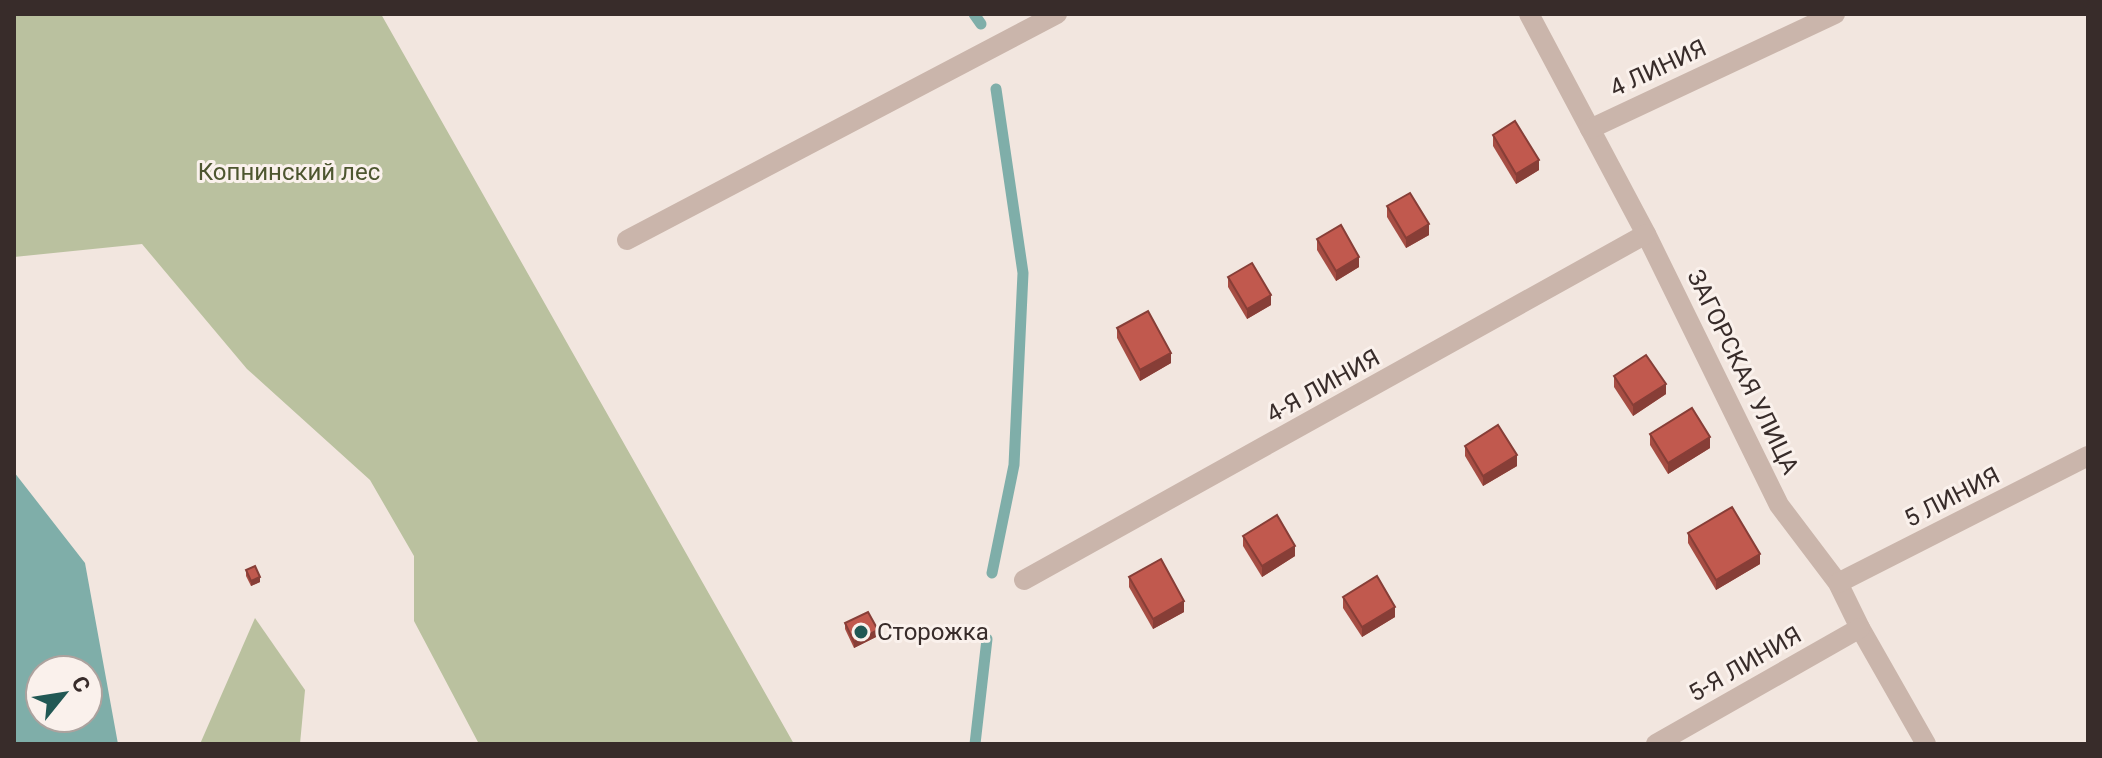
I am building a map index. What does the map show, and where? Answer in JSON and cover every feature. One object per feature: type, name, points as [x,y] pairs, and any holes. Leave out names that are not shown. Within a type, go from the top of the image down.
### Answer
[{"type":"street","points":[[627,240],[1057,14]]},
{"type":"street","name":"ЗАГОРСКАЯ УЛИЦА","points":[[1529,14],[1646,234],[1779,505],[1838,583],[1926,744]]},
{"type":"street","name":"4 ЛИНИЯ","points":[[1590,129],[1835,14]]},
{"type":"street","name":"4-Я ЛИНИЯ","points":[[1024,580],[1646,234]]},
{"type":"street","name":"5 ЛИНИЯ","points":[[1838,583],[2088,456]]},
{"type":"street","name":"5-Я ЛИНИЯ","points":[[1656,744],[1860,628]]},
{"type":"green space","name":"Копнинский лес","points":[[14,14],[381,14],[794,744],[479,744],[414,621],[414,556],[370,480],[247,369],[142,244],[14,257]]},
{"type":"green space","points":[[255,618],[305,690],[300,744],[200,744]]},
{"type":"water","points":[[14,472],[85,563],[102,654],[24,654],[24,734],[104,734],[104,667],[118,744],[14,744]]},
{"type":"building","points":[[1515,121],[1539,160],[1516,174],[1493,135]]},
{"type":"building","points":[[1410,193],[1429,224],[1406,238],[1387,206]]},
{"type":"building","points":[[1341,225],[1359,257],[1336,271],[1317,239]]},
{"type":"building","points":[[1252,263],[1271,295],[1247,309],[1228,277]]},
{"type":"building","points":[[1148,311],[1171,353],[1140,370],[1117,328]]},
{"type":"building","points":[[1646,355],[1666,384],[1633,405],[1614,376]]},
{"type":"building","points":[[1692,408],[1710,437],[1668,463],[1650,434]]},
{"type":"building","points":[[1498,425],[1517,455],[1483,476],[1465,446]]},
{"type":"building","points":[[1732,507],[1760,554],[1716,580],[1688,533]]},
{"type":"building","points":[[1277,515],[1295,546],[1262,566],[1243,536]]},
{"type":"building","points":[[1161,559],[1184,601],[1153,619],[1129,577]]},
{"type":"building","points":[[255,566],[260,577],[251,581],[246,570]]},
{"type":"building","points":[[1377,576],[1395,607],[1362,627],[1343,597]]},
{"type":"building","name":"Сторожка","points":[[868,612],[878,630],[854,642],[845,623]]},
{"type":"waterway","points":[[974,14],[981,24]]},
{"type":"waterway","points":[[992,573],[1014,465],[1023,273],[996,89]]},
{"type":"waterway","points":[[975,744],[987,639]]},
{"type":"place","name":"Сторожка","points":[[861,632]]}]
